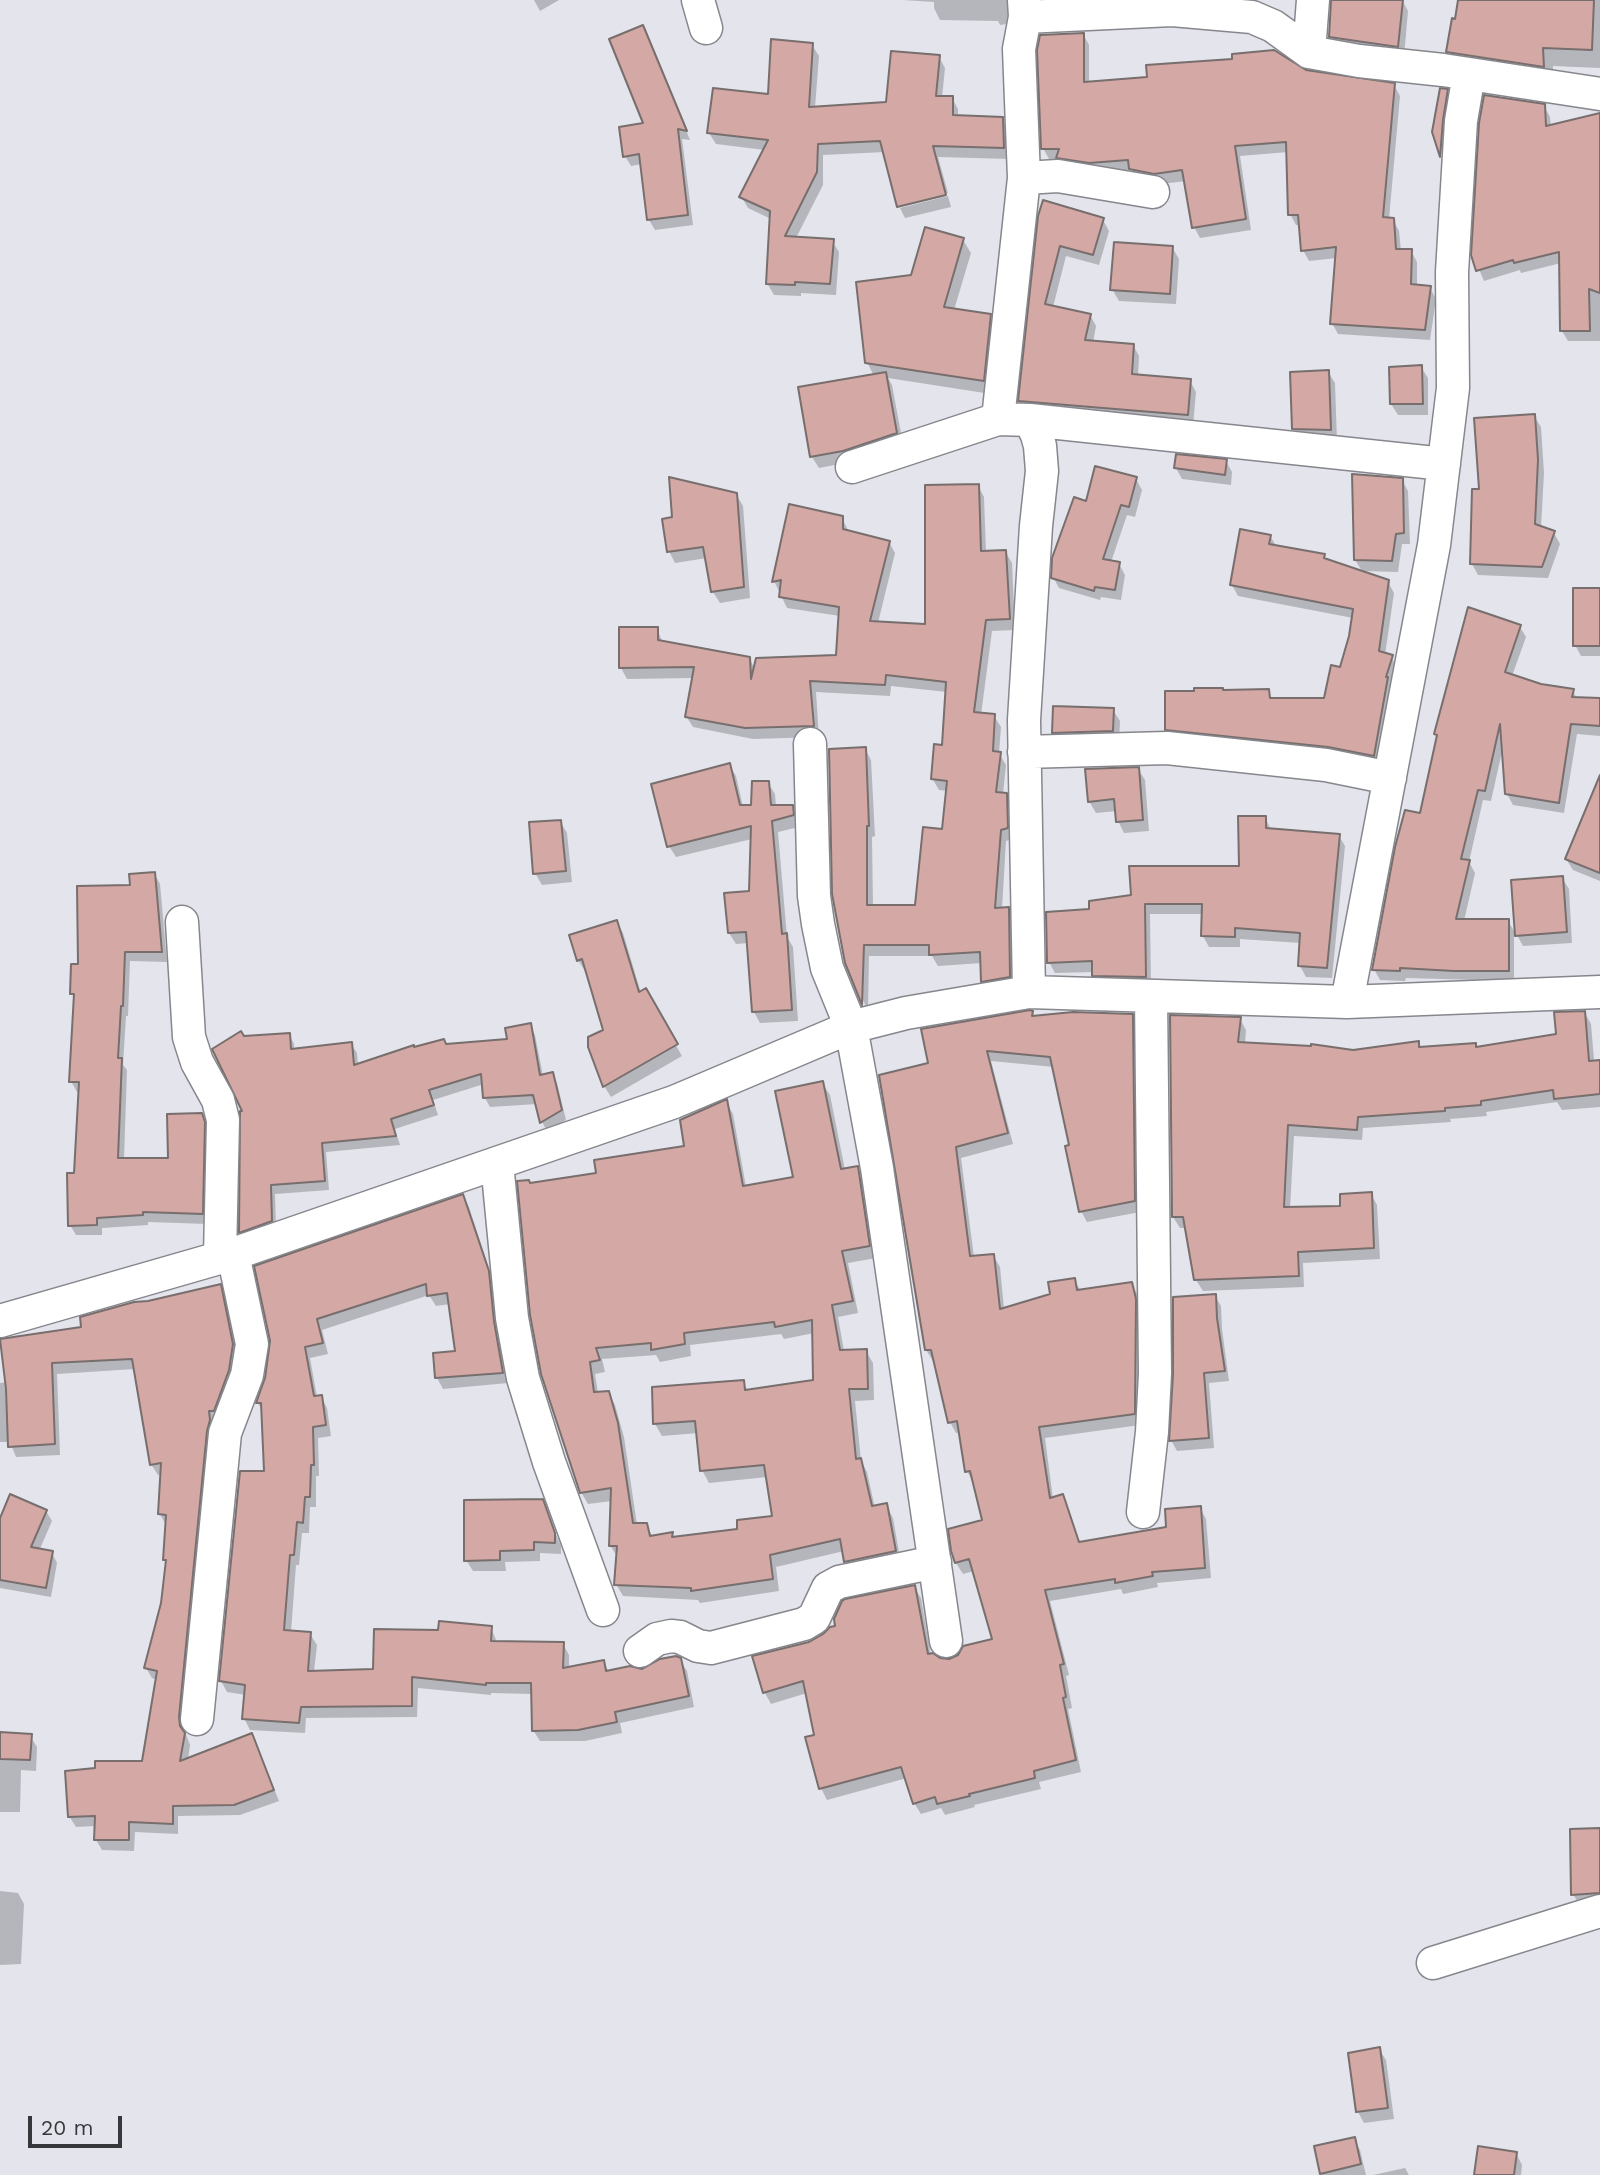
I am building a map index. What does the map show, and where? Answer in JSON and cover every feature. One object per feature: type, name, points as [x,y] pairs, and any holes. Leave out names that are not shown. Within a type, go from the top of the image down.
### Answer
[{"type":"street","points":[[1308,52],[1313,0]]},
{"type":"street","points":[[998,419],[1024,178],[1019,49],[1024,8],[1172,10],[1252,17],[1273,26],[1308,52],[1600,94]]},
{"type":"street","points":[[1347,1002],[1434,545],[1452,388],[1452,272],[1461,121],[1469,74]]},
{"type":"street","points":[[1024,178],[1058,176],[1153,192]]},
{"type":"street","points":[[852,467],[998,419],[1030,420],[1444,464]]},
{"type":"street","points":[[1029,992],[1024,720],[1042,471],[1040,446],[1030,420]]},
{"type":"street","points":[[810,744],[814,896],[827,968],[851,1027],[877,1168],[946,1642]]},
{"type":"street","points":[[1024,752],[1167,748],[1326,765],[1390,778]]},
{"type":"street","points":[[182,922],[189,1037],[197,1062],[218,1100],[223,1120],[220,1188],[227,1255],[252,1344],[247,1375],[225,1433],[197,1719]]},
{"type":"street","points":[[0,1321],[227,1255],[674,1101],[851,1027],[906,1013],[1029,992],[1347,1002],[1600,992]]},
{"type":"street","points":[[1143,1512],[1155,1373],[1151,996]]},
{"type":"street","points":[[497,1163],[512,1318],[523,1378],[565,1508],[603,1610]]},
{"type":"street","points":[[640,1651],[657,1639],[671,1636],[711,1648],[804,1624],[814,1618],[828,1588],[839,1582],[935,1562]]},
{"type":"street","points":[[1433,1963],[1600,1911]]},
{"type":"building","points":[[1331,0],[1403,0],[1398,47],[1329,37]]},
{"type":"building","points":[[1458,0],[1594,0],[1592,50],[1543,48],[1544,67],[1446,52]]},
{"type":"building","points":[[643,25],[687,131],[678,129],[688,215],[647,220],[639,154],[623,157],[619,127],[643,123],[609,39]]},
{"type":"building","points":[[1084,33],[1084,82],[1147,77],[1146,65],[1232,59],[1232,54],[1274,50],[1306,70],[1395,83],[1383,217],[1394,218],[1396,249],[1412,249],[1411,284],[1431,286],[1425,330],[1330,324],[1336,247],[1301,251],[1298,215],[1288,215],[1286,142],[1235,146],[1246,219],[1192,228],[1182,170],[1154,174],[1129,169],[1128,160],[1089,163],[1056,158],[1059,149],[1041,149],[1037,50],[1040,35]]},
{"type":"building","points":[[771,39],[813,43],[809,107],[886,102],[891,51],[940,55],[936,96],[953,96],[953,115],[1003,117],[1004,148],[933,146],[946,195],[897,207],[880,141],[818,144],[817,172],[785,236],[834,239],[830,284],[766,284],[770,211],[739,197],[768,140],[707,133],[713,88],[768,94]]},
{"type":"building","points":[[1440,88],[1448,89],[1440,157],[1432,132]]},
{"type":"building","points":[[1484,95],[1545,104],[1546,126],[1600,113],[1600,293],[1589,289],[1590,331],[1560,331],[1559,252],[1514,263],[1513,260],[1476,271],[1471,255],[1479,123]]},
{"type":"building","points":[[1043,200],[1104,218],[1093,255],[1060,246],[1045,304],[1091,314],[1085,340],[1134,344],[1132,374],[1191,379],[1188,415],[1018,401],[1038,216]]},
{"type":"building","points":[[925,227],[964,238],[944,307],[991,314],[984,381],[865,363],[856,282],[911,275]]},
{"type":"building","points":[[1114,242],[1173,246],[1170,294],[1110,290]]},
{"type":"building","points":[[1422,365],[1423,404],[1390,404],[1389,367]]},
{"type":"building","points":[[1329,370],[1331,430],[1292,429],[1290,372]]},
{"type":"building","points":[[886,372],[897,433],[843,451],[810,457],[798,387]]},
{"type":"building","points":[[1535,414],[1538,460],[1535,524],[1555,531],[1542,567],[1470,564],[1472,489],[1479,489],[1474,418]]},
{"type":"building","points":[[1176,454],[1227,459],[1225,475],[1174,468]]},
{"type":"building","points":[[1095,466],[1137,477],[1129,507],[1121,505],[1103,559],[1120,562],[1115,590],[1095,587],[1094,591],[1051,578],[1052,558],[1074,497],[1086,501]]},
{"type":"building","points":[[1352,474],[1403,478],[1404,533],[1396,534],[1392,561],[1354,560]]},
{"type":"building","points":[[669,477],[737,493],[744,587],[711,592],[703,547],[667,552],[662,519],[672,517]]},
{"type":"building","points":[[979,484],[981,551],[1006,550],[1010,619],[986,620],[974,712],[995,714],[993,751],[1001,752],[996,792],[1007,793],[1008,828],[1001,830],[995,908],[1009,907],[1010,977],[981,982],[980,952],[929,955],[929,945],[864,945],[862,1005],[845,963],[832,894],[829,749],[866,747],[869,826],[867,905],[915,905],[923,827],[942,829],[947,781],[931,779],[934,744],[942,745],[946,682],[886,675],[885,685],[810,681],[814,726],[745,728],[685,717],[694,667],[619,668],[619,627],[658,627],[658,640],[750,657],[751,679],[756,658],[836,655],[839,607],[779,597],[781,580],[772,582],[789,504],[843,516],[843,529],[890,541],[870,621],[925,624],[925,485]]},
{"type":"building","points":[[1240,529],[1271,535],[1269,544],[1325,554],[1324,558],[1389,580],[1379,651],[1393,655],[1386,677],[1374,756],[1328,747],[1165,730],[1165,691],[1194,691],[1194,688],[1269,689],[1270,698],[1324,698],[1331,665],[1340,667],[1353,609],[1230,585]]},
{"type":"building","points":[[1573,588],[1600,588],[1600,646],[1573,646]]},
{"type":"building","points":[[1468,607],[1521,625],[1505,672],[1541,684],[1574,689],[1572,697],[1600,698],[1600,726],[1571,724],[1559,803],[1505,794],[1500,724],[1485,791],[1478,790],[1461,859],[1470,860],[1456,919],[1509,919],[1509,971],[1400,968],[1400,971],[1372,970],[1395,847],[1405,810],[1420,813],[1437,735],[1434,734]]},
{"type":"building","points":[[1053,706],[1114,708],[1113,731],[1052,733]]},
{"type":"building","points":[[730,763],[740,805],[751,805],[752,781],[769,781],[771,805],[793,805],[794,815],[772,821],[782,934],[787,933],[792,1010],[752,1012],[746,932],[728,933],[724,893],[749,891],[751,826],[667,847],[651,784]]},
{"type":"building","points":[[1139,767],[1143,820],[1116,822],[1114,799],[1088,802],[1085,769]]},
{"type":"building","points":[[1600,775],[1600,873],[1565,859]]},
{"type":"building","points":[[1238,816],[1266,816],[1266,828],[1340,834],[1327,968],[1298,966],[1300,933],[1235,928],[1235,937],[1201,936],[1202,904],[1145,904],[1146,977],[1092,976],[1092,961],[1047,963],[1046,912],[1089,909],[1089,901],[1131,895],[1129,866],[1239,866]]},
{"type":"building","points":[[561,820],[566,871],[533,874],[529,822]]},
{"type":"building","points":[[155,872],[162,952],[125,952],[118,1058],[122,1058],[118,1158],[168,1158],[167,1114],[202,1113],[205,1122],[203,1214],[143,1212],[143,1215],[97,1218],[97,1225],[68,1226],[67,1173],[74,1173],[79,1082],[69,1082],[74,994],[70,994],[71,964],[78,964],[77,886],[130,885],[129,874]]},
{"type":"building","points":[[1563,876],[1567,932],[1515,936],[1511,880]]},
{"type":"building","points":[[617,920],[639,992],[646,988],[678,1044],[603,1087],[588,1047],[588,1037],[603,1030],[582,959],[577,961],[569,935]]},
{"type":"building","points":[[1033,1011],[1032,1016],[1073,1012],[1133,1014],[1135,1201],[1079,1212],[1065,1146],[1069,1145],[1050,1057],[987,1051],[1008,1133],[956,1147],[970,1256],[994,1254],[1000,1309],[1050,1294],[1048,1282],[1075,1278],[1077,1290],[1132,1282],[1136,1299],[1135,1414],[1039,1427],[1050,1498],[1063,1494],[1079,1542],[1166,1527],[1165,1509],[1201,1506],[1205,1568],[1152,1572],[1153,1576],[1115,1583],[1115,1579],[1045,1590],[1064,1664],[1060,1665],[1066,1697],[1063,1698],[1076,1760],[1034,1771],[1035,1778],[937,1804],[935,1797],[913,1804],[901,1767],[819,1789],[805,1737],[814,1735],[803,1681],[763,1693],[752,1656],[809,1642],[823,1634],[835,1626],[834,1619],[845,1599],[915,1585],[928,1654],[933,1653],[940,1658],[949,1659],[958,1655],[963,1646],[992,1639],[969,1559],[955,1563],[951,1551],[948,1529],[982,1520],[970,1471],[965,1472],[957,1421],[948,1423],[931,1350],[925,1350],[879,1075],[928,1063],[921,1029]]},
{"type":"building","points":[[1585,1011],[1589,1061],[1600,1060],[1600,1094],[1554,1099],[1553,1090],[1481,1101],[1481,1105],[1445,1108],[1445,1111],[1358,1117],[1357,1130],[1288,1125],[1284,1207],[1340,1206],[1340,1194],[1372,1192],[1374,1248],[1298,1252],[1299,1276],[1194,1280],[1183,1217],[1172,1217],[1170,1015],[1241,1017],[1238,1042],[1311,1044],[1353,1050],[1419,1041],[1419,1047],[1476,1043],[1476,1047],[1556,1034],[1554,1012]]},
{"type":"building","points":[[531,1023],[540,1075],[553,1072],[562,1110],[540,1123],[533,1095],[483,1098],[481,1074],[429,1090],[434,1105],[391,1119],[396,1136],[322,1143],[325,1181],[271,1185],[272,1221],[239,1233],[242,1111],[212,1049],[241,1031],[244,1036],[290,1033],[291,1049],[352,1042],[354,1065],[414,1045],[444,1039],[446,1044],[507,1039],[505,1028]]},
{"type":"building","points":[[823,1081],[841,1169],[858,1166],[870,1246],[842,1251],[853,1301],[832,1305],[840,1350],[867,1349],[868,1389],[849,1389],[856,1459],[861,1458],[872,1506],[887,1503],[896,1551],[844,1562],[840,1539],[770,1555],[773,1579],[691,1591],[691,1588],[614,1585],[617,1546],[609,1546],[611,1488],[580,1493],[541,1374],[530,1315],[517,1181],[529,1180],[530,1183],[596,1173],[594,1160],[684,1146],[680,1120],[727,1099],[743,1186],[793,1177],[775,1091]],"holes":[[[812,1320],[813,1380],[745,1390],[744,1380],[652,1387],[653,1424],[695,1421],[700,1471],[764,1465],[772,1516],[737,1520],[737,1529],[672,1537],[673,1532],[650,1536],[647,1523],[633,1523],[618,1423],[609,1391],[594,1392],[590,1362],[600,1360],[596,1348],[651,1343],[651,1350],[685,1344],[684,1333],[774,1322],[775,1327]]]},
{"type":"building","points":[[463,1194],[489,1271],[503,1373],[435,1378],[433,1353],[455,1351],[447,1293],[427,1296],[426,1284],[317,1319],[323,1343],[305,1347],[314,1396],[322,1395],[326,1425],[313,1427],[314,1465],[311,1465],[310,1497],[305,1497],[303,1523],[297,1522],[294,1555],[290,1555],[284,1630],[311,1632],[308,1671],[373,1669],[374,1629],[438,1630],[439,1621],[492,1626],[491,1641],[564,1642],[563,1668],[604,1660],[606,1671],[630,1666],[642,1669],[660,1659],[676,1656],[681,1658],[689,1696],[615,1712],[617,1722],[578,1730],[532,1731],[531,1683],[486,1685],[412,1677],[412,1706],[301,1707],[299,1723],[242,1719],[245,1685],[219,1681],[240,1471],[264,1471],[261,1403],[256,1403],[265,1378],[270,1341],[254,1266]]},
{"type":"building","points":[[221,1284],[233,1344],[229,1370],[214,1411],[209,1411],[179,1717],[180,1726],[185,1733],[180,1761],[252,1733],[274,1790],[234,1805],[173,1806],[173,1824],[129,1822],[129,1840],[94,1840],[95,1816],[68,1817],[65,1771],[95,1768],[95,1761],[142,1761],[157,1671],[144,1668],[161,1603],[166,1560],[163,1560],[166,1515],[158,1514],[161,1463],[150,1465],[132,1359],[52,1363],[55,1444],[8,1447],[6,1389],[0,1339],[81,1327],[80,1317],[134,1302]]},
{"type":"building","points":[[1216,1294],[1225,1371],[1204,1373],[1209,1438],[1169,1441],[1173,1374],[1173,1297]]},
{"type":"building","points":[[10,1494],[47,1510],[31,1547],[53,1551],[46,1588],[0,1580],[0,1518]]},
{"type":"building","points":[[543,1499],[555,1533],[555,1543],[534,1542],[534,1550],[500,1551],[500,1560],[464,1561],[464,1500]]},
{"type":"building","points":[[0,1732],[32,1734],[30,1760],[0,1759]]},
{"type":"building","points":[[1600,1828],[1600,1893],[1571,1895],[1570,1829]]},
{"type":"building","points":[[1380,2047],[1388,2108],[1356,2112],[1348,2053]]},
{"type":"building","points":[[1355,2137],[1361,2164],[1320,2174],[1314,2146]]},
{"type":"building","points":[[1478,2146],[1517,2152],[1514,2175],[1474,2175]]}]
